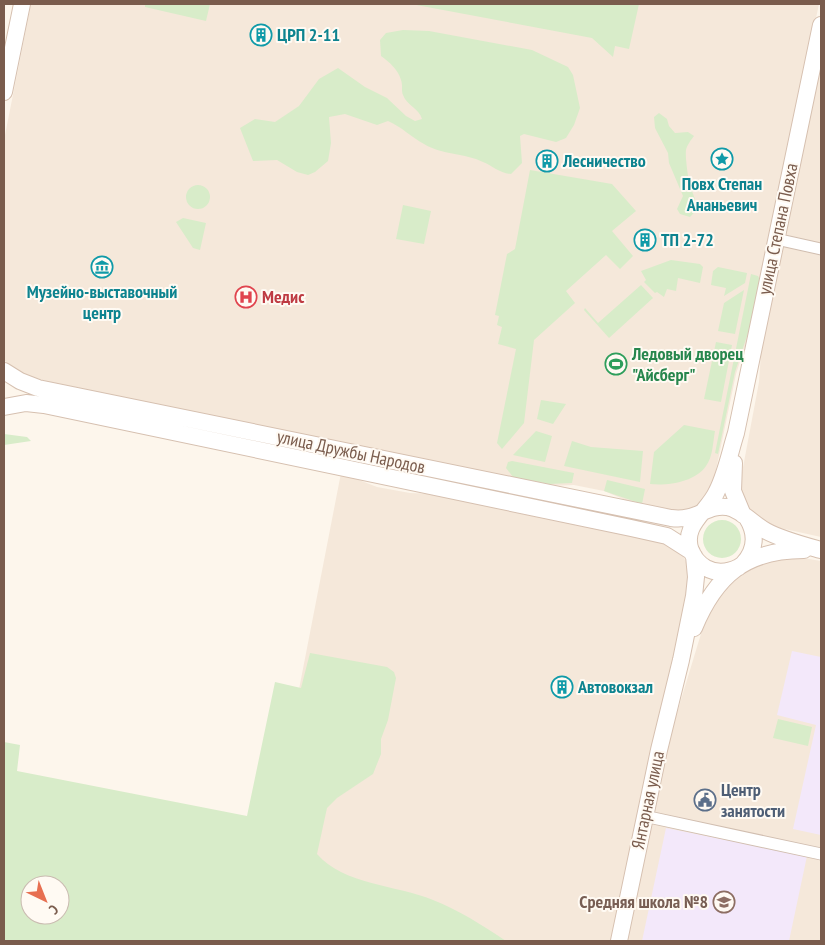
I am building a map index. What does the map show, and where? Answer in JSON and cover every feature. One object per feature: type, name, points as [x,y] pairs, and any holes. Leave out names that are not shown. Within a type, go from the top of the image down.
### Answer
[{"type":"main road","points":[[4,92],[22,4]]},
{"type":"main road","name":"улица Степана Повха","points":[[736,433],[821,25]]},
{"type":"main road","name":"улица Дружбы Народов","points":[[4,371],[20,381],[38,388],[650,514],[684,519],[701,514]]},
{"type":"main road","name":"улица Дружбы Народов","points":[[4,407],[26,403],[44,405],[621,526],[667,536],[693,554]]},
{"type":"main road","points":[[681,660],[696,585],[690,532],[694,522],[718,490],[736,433]]},
{"type":"main road","points":[[681,660],[705,604],[719,585],[750,555],[754,539],[752,528],[735,498],[732,484],[736,433]]},
{"type":"main road","points":[[693,554],[702,565],[714,571],[725,572],[772,552],[821,550],[774,535],[733,508],[722,506],[711,508],[701,514]]},
{"type":"main road","name":"Янтарная улица","points":[[619,941],[644,816],[681,660]]},
{"type":"street","points":[[776,240],[821,249]]},
{"type":"street","points":[[644,816],[817,854]]},
{"type":"shaded area","points":[[31,4],[819,4],[748,337],[736,374],[712,489],[698,505],[679,512],[635,504],[604,491],[574,485],[549,486],[46,381],[24,374],[8,364],[4,360],[4,140]]},
{"type":"shaded area","points":[[821,56],[821,537],[771,526],[749,509],[741,493],[741,478],[759,382],[762,338]]},
{"type":"shaded area","points":[[341,473],[377,487],[410,493],[437,494],[660,541],[681,553],[684,558],[687,564],[690,583],[612,941],[295,941],[275,813]]},
{"type":"shaded area","points":[[803,558],[821,561],[821,941],[626,941],[663,759],[707,614],[734,578],[754,566],[779,559]]},
{"type":"shaded area","points":[[792,651],[821,657],[821,835],[793,829],[816,725],[777,715]]},
{"type":"shaded area","name":"Средняя школа №8","points":[[666,828],[807,856],[789,941],[642,941]]},
{"type":"green space","points":[[145,4],[210,4],[206,21],[145,7]]},
{"type":"green space","points":[[411,4],[639,4],[629,49],[615,46],[613,57],[592,38]]},
{"type":"green space","points":[[403,30],[429,31],[532,50],[568,67],[573,75],[580,108],[574,125],[566,138],[556,142],[524,134],[520,136],[522,163],[511,174],[500,171],[476,159],[431,148],[388,121],[377,125],[345,114],[329,117],[331,143],[328,161],[315,172],[308,175],[297,172],[277,160],[253,161],[240,128],[255,119],[275,122],[299,106],[319,79],[338,68],[365,87],[387,98],[406,116],[415,121],[422,119],[405,99],[398,72],[381,56],[380,40],[386,33]]},
{"type":"green space","points":[[659,113],[667,119],[669,126],[675,133],[688,132],[694,136],[686,150],[688,178],[696,202],[694,213],[690,217],[680,214],[677,209],[683,196],[669,163],[668,153],[655,128],[654,117]]},
{"type":"green space","points":[[530,170],[612,184],[636,211],[612,231],[633,256],[620,269],[606,255],[566,291],[575,303],[534,340],[524,423],[502,449],[497,443],[516,349],[498,344],[502,327],[497,325],[499,316],[495,315],[507,254],[515,249]]},
{"type":"green space","points":[[198,185],[206,189],[210,197],[206,205],[198,209],[190,205],[186,197],[190,189]]},
{"type":"green space","points":[[403,205],[431,211],[424,244],[396,239]]},
{"type":"green space","points":[[183,218],[206,223],[200,250],[193,248],[176,222]]},
{"type":"green space","points":[[671,260],[700,264],[703,267],[700,283],[678,278],[676,291],[667,289],[664,297],[657,292],[655,293],[644,282],[646,280],[641,271]]},
{"type":"green space","points":[[718,267],[747,273],[745,283],[724,296],[726,288],[711,285],[713,271]]},
{"type":"green space","points":[[751,274],[758,276],[760,280],[749,330],[735,372],[718,454],[715,453]]},
{"type":"green space","points":[[641,285],[653,298],[609,338],[584,310],[585,308],[598,323]]},
{"type":"green space","points":[[744,290],[735,334],[718,331],[724,303]]},
{"type":"green space","points":[[716,342],[732,345],[721,402],[704,399]]},
{"type":"green space","points":[[541,400],[566,404],[553,424],[537,419]]},
{"type":"green space","points":[[684,425],[715,431],[711,454],[706,466],[695,476],[681,482],[650,484],[654,452]]},
{"type":"green space","points":[[536,431],[552,436],[545,462],[513,455]]},
{"type":"green space","points":[[4,434],[27,437],[31,441],[4,445]]},
{"type":"green space","points":[[572,441],[591,447],[643,451],[640,482],[564,466]]},
{"type":"green space","points":[[512,461],[574,473],[572,483],[549,484],[513,477],[506,468],[508,462]]},
{"type":"green space","points":[[607,480],[645,489],[642,504],[604,491]]},
{"type":"green space","points":[[722,520],[736,525],[741,539],[736,553],[722,558],[708,553],[703,539],[708,525]]},
{"type":"green space","points":[[310,653],[387,667],[394,672],[396,678],[388,720],[381,739],[381,754],[373,774],[337,798],[327,808],[317,854],[341,872],[356,878],[419,895],[452,908],[506,941],[4,941],[4,742],[20,745],[17,771],[247,816],[275,682],[301,688]]},
{"type":"green space","points":[[778,719],[812,727],[808,746],[773,738]]},
{"type":"place","name":"ЦРП 2-11","points":[[261,35]]},
{"type":"place","name":"Повх Степан Ананьевич","points":[[722,159]]},
{"type":"place","name":"Лесничество","points":[[547,161]]},
{"type":"place","name":"ТП 2-72","points":[[645,240]]},
{"type":"place","name":"Музейно-выставочный центр","points":[[102,267]]},
{"type":"place","name":"Медис","points":[[246,297]]},
{"type":"place","name":"Ледовый дворец \"Айсберг\"","points":[[616,364]]},
{"type":"place","name":"Автовокзал","points":[[562,687]]},
{"type":"place","name":"Центр занятости","points":[[705,800]]},
{"type":"place","name":"Средняя школа №8","points":[[724,902]]}]
